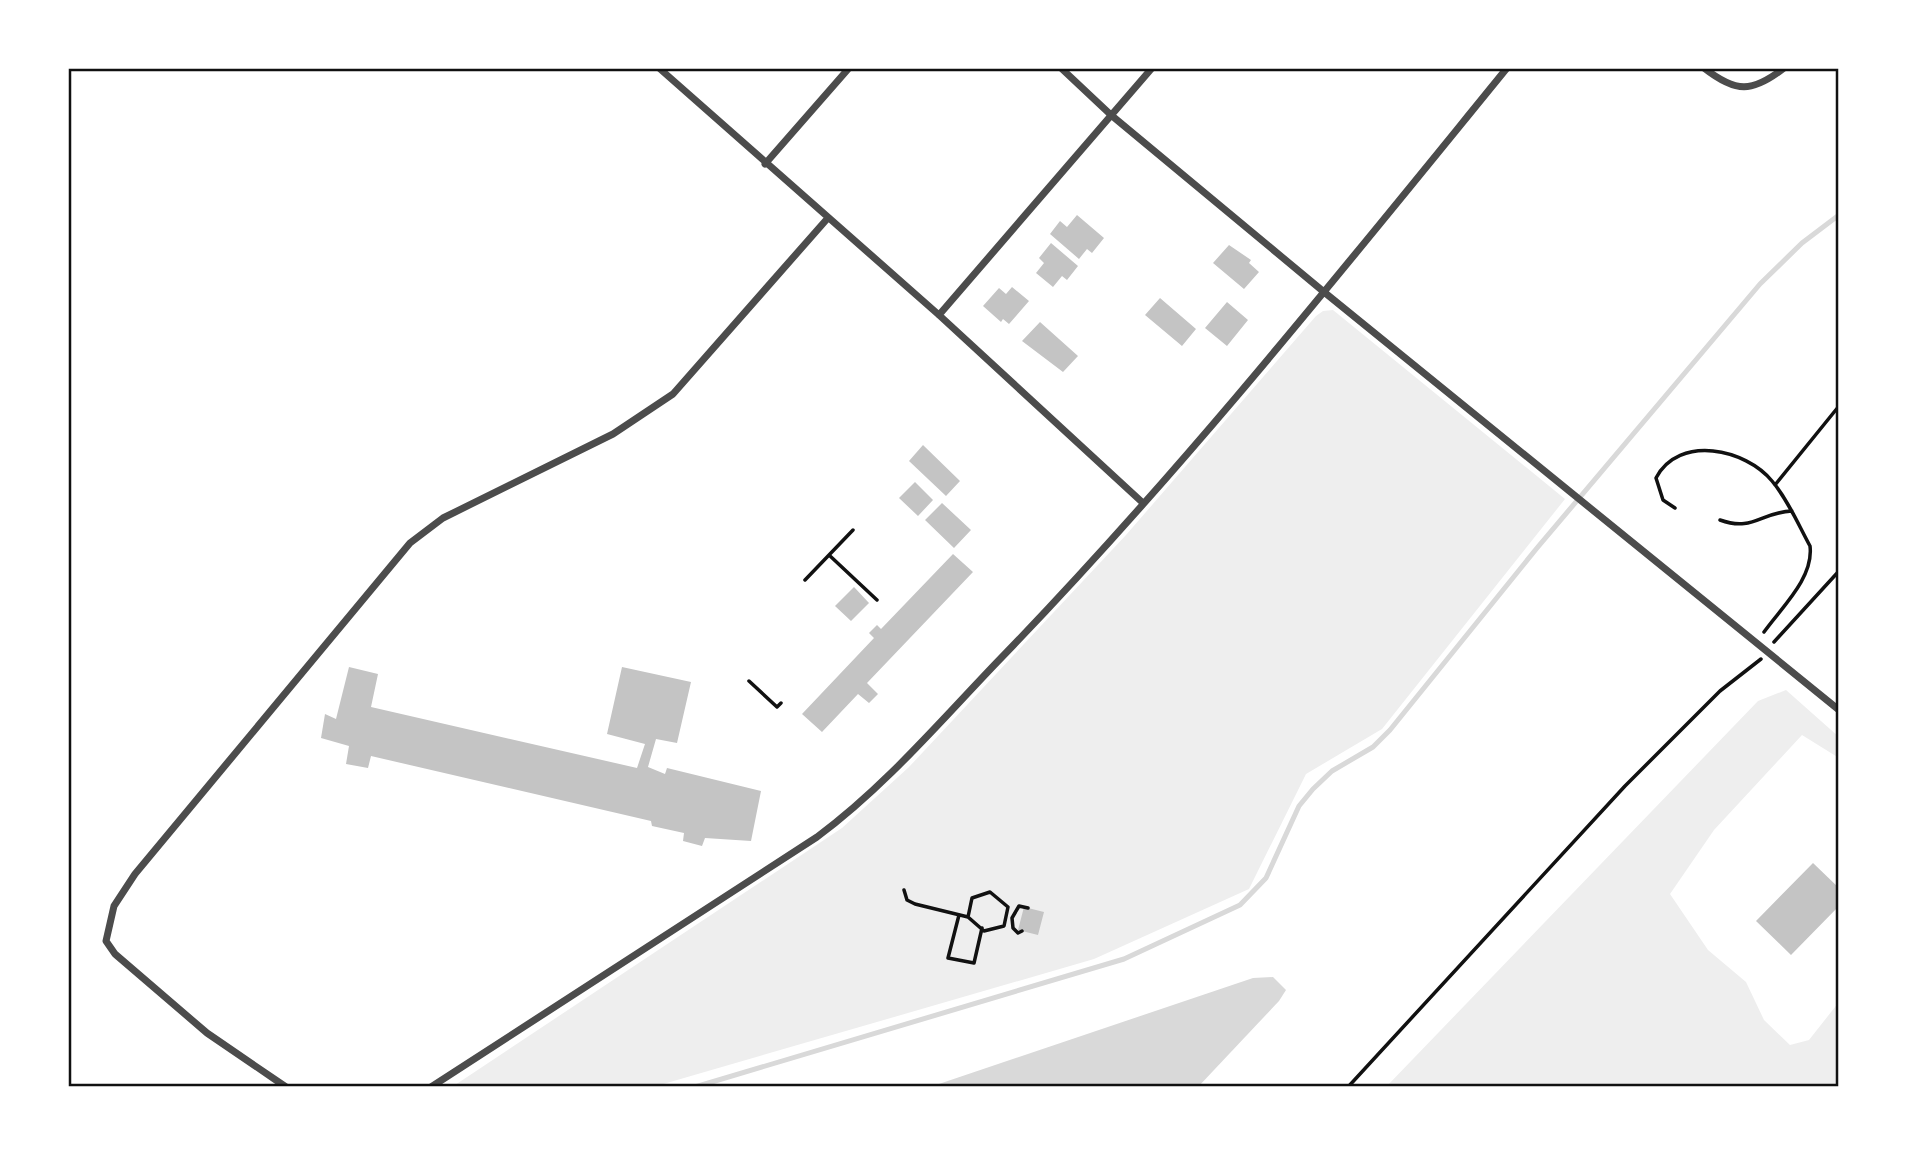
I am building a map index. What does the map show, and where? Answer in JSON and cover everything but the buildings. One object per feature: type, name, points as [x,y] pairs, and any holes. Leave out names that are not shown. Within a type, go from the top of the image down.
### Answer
[{"type":"street","points":[[659,68],[939,315],[1143,503]]},
{"type":"street","points":[[765,164],[849,68]]},
{"type":"street","points":[[1061,68],[1111,115],[1324,292],[1839,710]]},
{"type":"street","points":[[939,315],[1152,68]]},
{"type":"street","points":[[431,1087],[839,821],[1028,630],[1143,503],[1324,292],[1507,68]]},
{"type":"street","points":[[1704,68],[1718,79],[1745,88],[1769,79],[1784,68]]},
{"type":"street","points":[[286,1087],[207,1033],[115,954],[106,941],[106,930],[114,906],[135,874],[410,543],[443,518],[613,434],[673,394],[827,219]]},
{"type":"path","points":[[1775,485],[1839,406]]},
{"type":"path","points":[[1675,508],[1663,500],[1656,478],[1666,465],[1695,450],[1717,451],[1741,459],[1762,470],[1775,485],[1810,546],[1811,556],[1798,585],[1764,632]]},
{"type":"path","points":[[1720,520],[1743,526],[1777,513],[1792,511]]},
{"type":"path","points":[[805,580],[853,530]]},
{"type":"path","points":[[829,555],[877,600]]},
{"type":"path","points":[[1774,643],[1839,571]]},
{"type":"path","points":[[1348,1087],[1634,776],[1720,691],[1761,659]]},
{"type":"path","points":[[749,681],[777,707],[781,703]]},
{"type":"path","points":[[904,890],[907,900],[968,917],[982,929],[1003,926],[1008,907],[990,892],[972,898],[968,917]]},
{"type":"path","points":[[1022,931],[1018,933],[1013,928],[1012,918],[1020,906],[1028,908]]},
{"type":"path","points":[[959,915],[948,958],[974,963],[982,929]]},
{"type":"path","points":[[1006,916],[1012,918]]},
{"type":"shaded area","points":[[1333,310],[1565,499],[1382,729],[1306,774],[1249,889],[1094,959],[653,1087],[452,1087],[842,828],[909,767],[1126,535],[1316,316],[1323,311]]},
{"type":"shaded area","points":[[1786,690],[1839,737],[1839,758],[1802,735],[1714,830],[1670,894],[1708,950],[1746,982],[1764,1020],[1790,1045],[1809,1040],[1839,1002],[1839,1087],[1386,1087],[1758,701]]},
{"type":"shaded area","points":[[1273,977],[1286,990],[1279,1001],[1198,1087],[930,1087],[1253,978]]},
{"type":"waterway","points":[[695,1087],[1124,959],[1240,905],[1266,878],[1299,806],[1313,789],[1332,771],[1373,747],[1390,730],[1537,548],[1760,284],[1802,243],[1839,215]]}]
